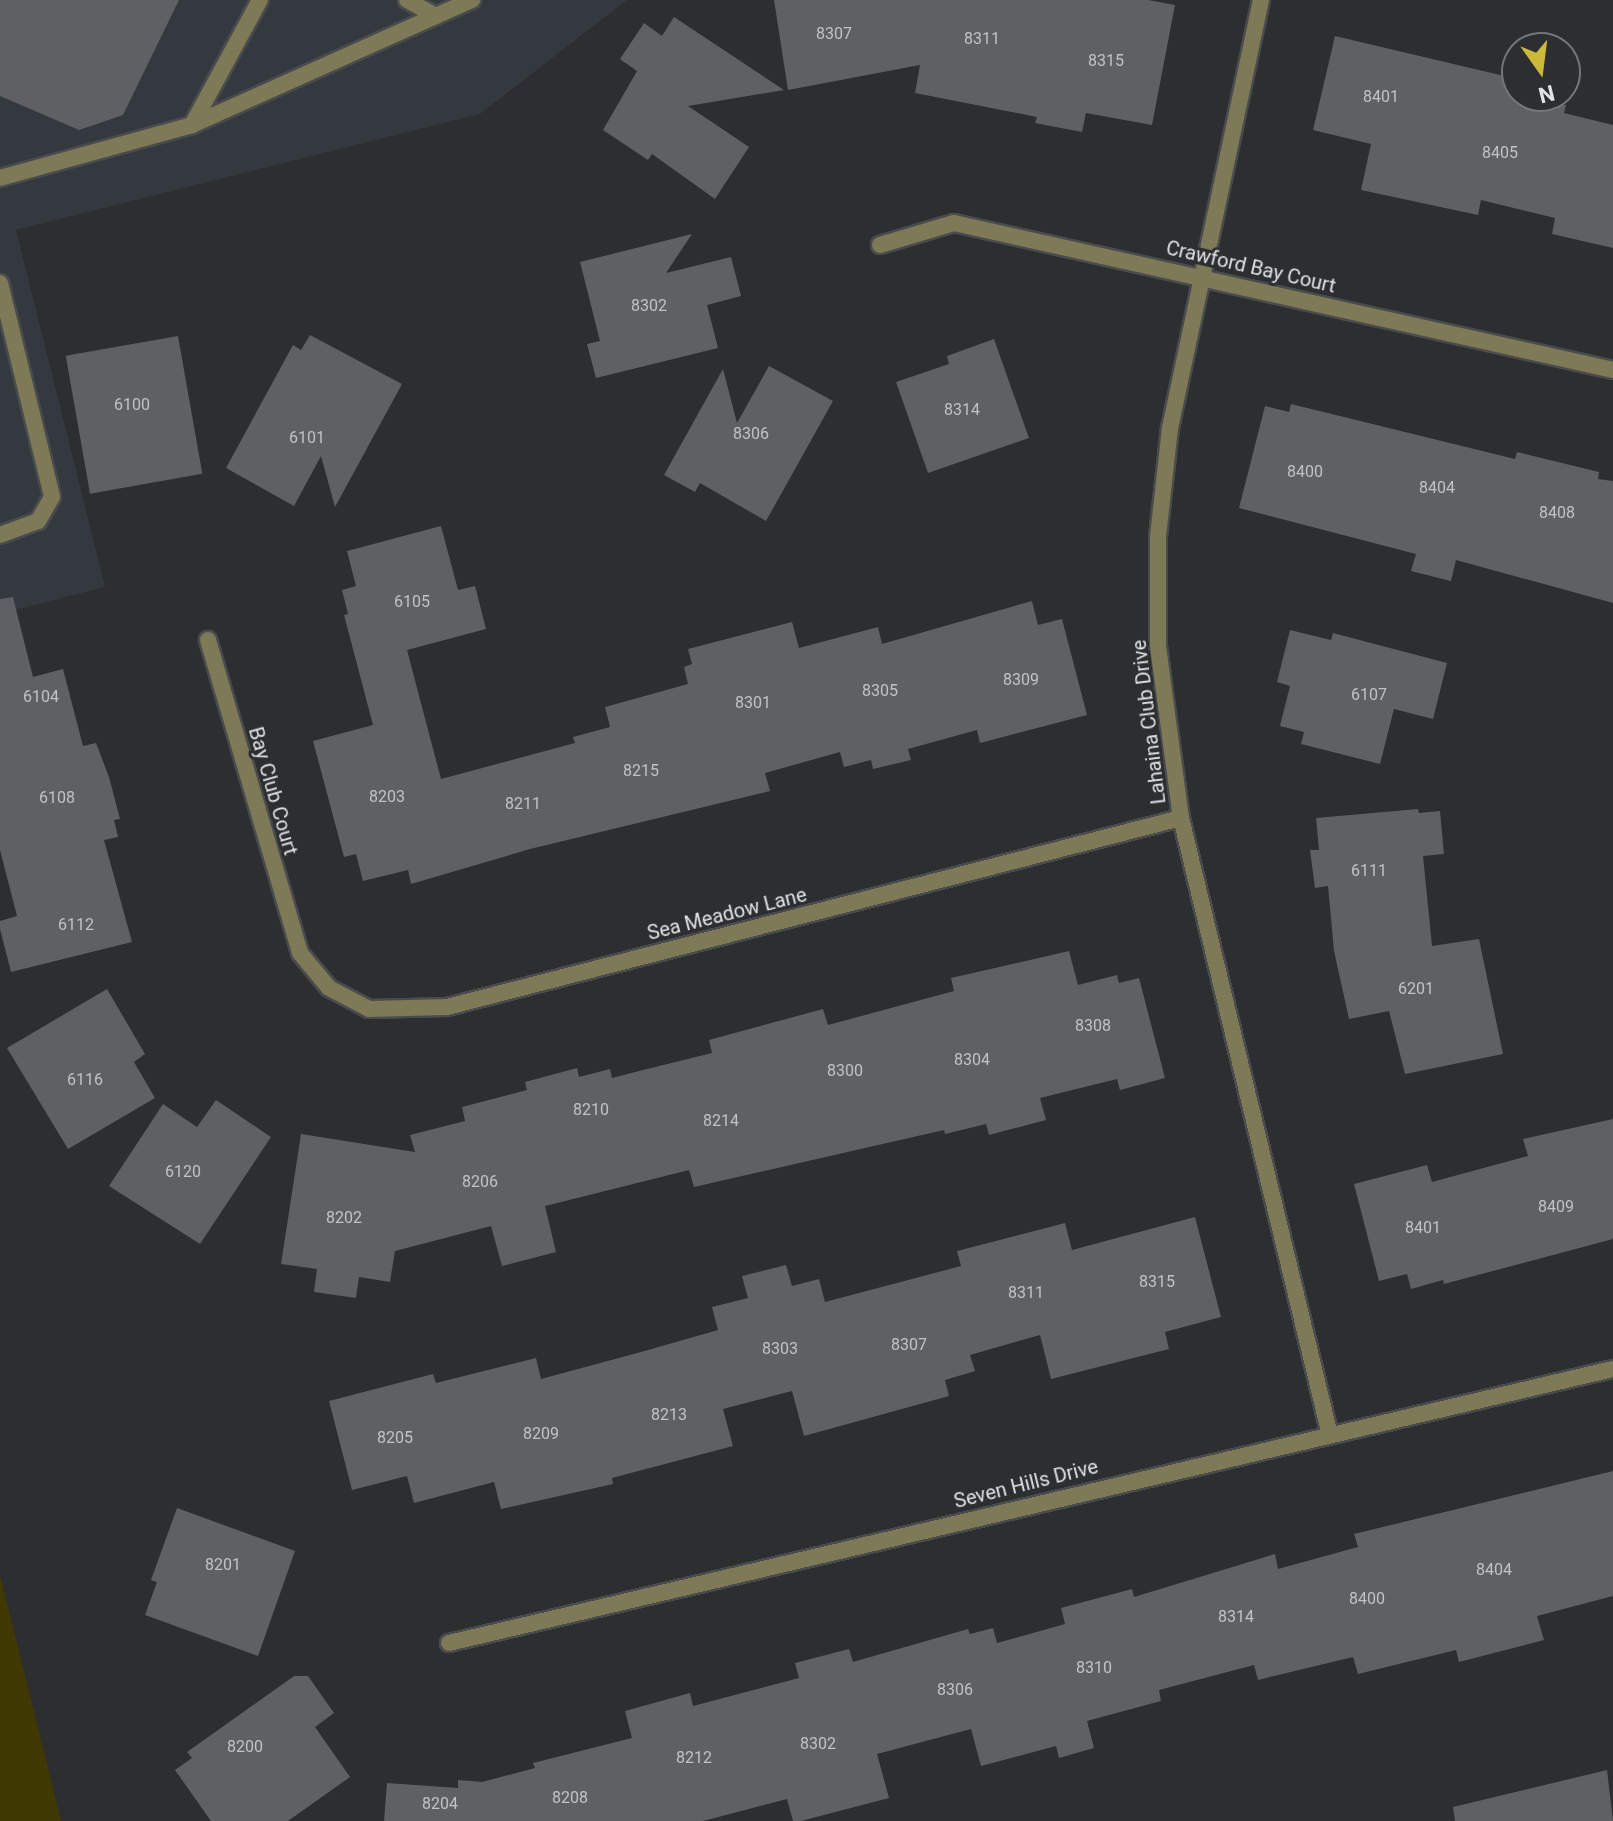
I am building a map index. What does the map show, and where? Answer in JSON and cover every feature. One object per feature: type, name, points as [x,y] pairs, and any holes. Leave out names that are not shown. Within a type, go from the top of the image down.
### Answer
[{"type":"street","points":[[192,125],[260,0]]},
{"type":"street","points":[[407,0],[436,16]]},
{"type":"street","points":[[0,178],[192,125],[472,0]]},
{"type":"street","name":"Lahaina Club Drive","points":[[1261,0],[1170,428],[1158,537],[1158,646],[1181,818],[1329,1431]]},
{"type":"street","name":"Crawford Bay Court","points":[[880,245],[954,223],[1613,370]]},
{"type":"street","points":[[0,283],[52,497],[38,521],[0,535]]},
{"type":"street","name":"Bay Club Court","points":[[208,640],[300,953]]},
{"type":"street","name":"Sea Meadow Lane","points":[[300,953],[329,988],[369,1009],[447,1007],[1181,818]]},
{"type":"street","name":"Seven Hills Drive","points":[[449,1643],[1329,1431],[1613,1369]]},
{"type":"shaded area","points":[[0,0],[627,0],[480,114],[16,230],[105,587],[0,614]]},
{"type":"shaded area","points":[[0,1575],[61,1821],[0,1821]]},
{"type":"building","points":[[0,0],[179,0],[123,115],[79,130],[0,96]]},
{"type":"building","points":[[774,0],[1148,0],[1175,5],[1152,125],[1086,113],[1082,132],[1035,123],[1037,117],[915,93],[920,65],[788,90]]},
{"type":"building","points":[[674,17],[784,90],[688,106],[749,147],[715,199],[652,154],[648,160],[603,130],[637,71],[620,59],[644,23],[662,36]]},
{"type":"building","points":[[1335,36],[1501,75],[1501,112],[1564,112],[1613,125],[1613,248],[1552,234],[1555,218],[1481,200],[1478,215],[1361,190],[1371,144],[1313,130]]},
{"type":"building","points":[[692,234],[666,273],[731,257],[741,296],[707,305],[718,348],[596,378],[587,344],[600,341],[580,262]]},
{"type":"building","points":[[310,335],[402,384],[335,507],[321,456],[294,506],[226,468],[293,345],[301,350]]},
{"type":"building","points":[[178,336],[202,474],[90,494],[66,356]]},
{"type":"building","points":[[994,339],[1029,438],[928,473],[896,382],[949,364],[947,356]]},
{"type":"building","points":[[769,366],[833,401],[766,521],[700,483],[695,492],[664,475],[723,369],[737,423]]},
{"type":"building","points":[[1291,404],[1515,459],[1517,452],[1599,472],[1598,479],[1613,481],[1613,603],[1456,560],[1451,581],[1411,571],[1416,554],[1239,508],[1265,406],[1289,412]]},
{"type":"building","points":[[441,526],[458,590],[475,586],[486,629],[407,650],[441,779],[575,743],[573,737],[610,727],[605,707],[688,684],[684,667],[692,664],[688,649],[792,622],[799,648],[878,627],[882,644],[1032,601],[1038,625],[1062,619],[1087,715],[980,743],[977,730],[908,749],[911,760],[873,769],[871,760],[844,767],[840,752],[765,773],[770,791],[530,849],[411,884],[408,870],[363,881],[356,854],[344,857],[313,741],[373,725],[344,615],[348,614],[342,590],[356,586],[347,551]]},
{"type":"building","points":[[13,597],[33,677],[63,669],[83,746],[96,743],[109,777],[120,819],[114,820],[118,837],[104,840],[132,942],[11,972],[0,929],[0,921],[17,916],[0,850],[0,599]]},
{"type":"building","points":[[1290,630],[1331,640],[1333,633],[1447,663],[1433,719],[1394,709],[1380,764],[1301,744],[1304,732],[1280,726],[1290,686],[1277,682]]},
{"type":"building","points":[[1418,809],[1419,813],[1440,811],[1444,854],[1423,856],[1432,946],[1479,939],[1503,1054],[1405,1074],[1389,1011],[1349,1019],[1334,951],[1328,886],[1315,888],[1310,850],[1319,850],[1316,818]]},
{"type":"building","points":[[1069,951],[1078,985],[1117,975],[1119,983],[1139,978],[1165,1078],[1120,1090],[1117,1079],[1040,1098],[1046,1120],[989,1135],[986,1124],[945,1134],[944,1130],[694,1187],[689,1170],[545,1206],[556,1252],[502,1266],[491,1226],[395,1251],[390,1282],[359,1277],[356,1298],[314,1292],[317,1269],[281,1264],[301,1134],[415,1152],[410,1135],[465,1121],[462,1107],[527,1090],[525,1082],[577,1068],[579,1077],[610,1069],[612,1078],[712,1053],[709,1040],[823,1009],[828,1025],[954,991],[951,978]]},
{"type":"building","points":[[107,989],[145,1054],[134,1062],[155,1098],[68,1149],[7,1048]]},
{"type":"building","points":[[216,1100],[271,1137],[200,1244],[109,1186],[163,1104],[197,1127]]},
{"type":"building","points":[[1613,1119],[1613,1239],[1444,1284],[1443,1280],[1411,1289],[1407,1274],[1379,1281],[1354,1184],[1427,1165],[1432,1182],[1528,1156],[1523,1139]]},
{"type":"building","points":[[1195,1217],[1221,1317],[1165,1332],[1169,1349],[1051,1379],[1040,1335],[970,1355],[975,1371],[945,1380],[949,1396],[804,1436],[792,1391],[723,1409],[733,1446],[612,1478],[613,1484],[501,1509],[494,1482],[414,1503],[407,1476],[352,1490],[329,1401],[433,1374],[436,1383],[536,1358],[541,1379],[718,1330],[712,1307],[748,1298],[742,1276],[786,1265],[792,1286],[819,1279],[825,1302],[961,1266],[957,1251],[1065,1223],[1072,1250]]},
{"type":"building","points":[[1613,1471],[1613,1596],[1537,1616],[1544,1640],[1459,1662],[1456,1650],[1358,1674],[1353,1657],[1258,1680],[1254,1665],[1159,1690],[1161,1701],[1087,1721],[1094,1748],[1059,1758],[1056,1746],[981,1766],[971,1729],[877,1754],[889,1798],[801,1821],[793,1821],[787,1799],[703,1821],[384,1821],[387,1783],[458,1788],[458,1780],[482,1782],[535,1768],[533,1763],[632,1738],[625,1711],[690,1693],[693,1706],[799,1678],[795,1663],[849,1649],[853,1662],[968,1629],[970,1634],[993,1628],[997,1643],[1065,1624],[1061,1608],[1132,1589],[1134,1597],[1275,1554],[1278,1569],[1358,1547],[1354,1534]]},
{"type":"building","points":[[177,1508],[295,1551],[258,1656],[145,1615],[157,1582],[151,1580]]},
{"type":"building","points":[[294,1676],[308,1676],[334,1713],[315,1727],[350,1777],[288,1821],[211,1821],[175,1770],[192,1758],[187,1752]]},
{"type":"building","points":[[1607,1770],[1613,1821],[1455,1821],[1453,1807]]}]
